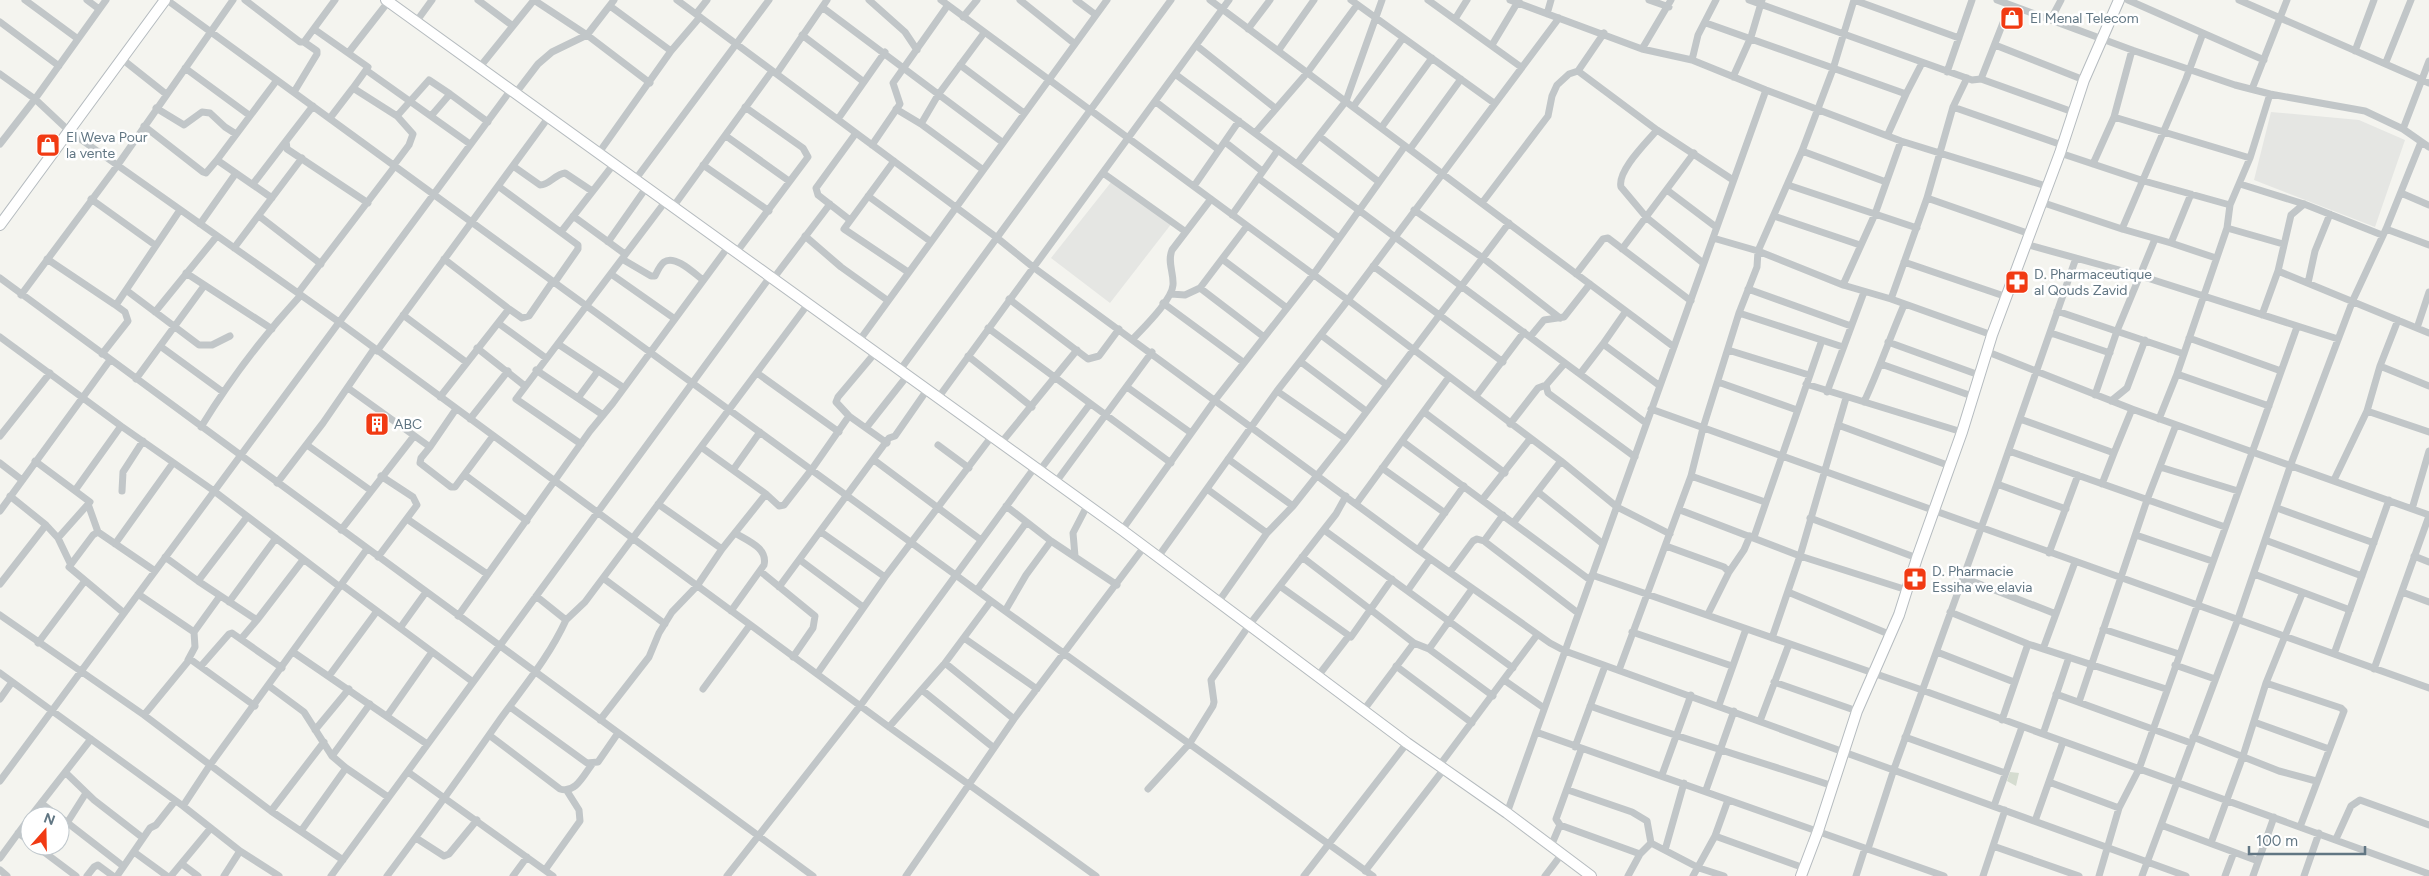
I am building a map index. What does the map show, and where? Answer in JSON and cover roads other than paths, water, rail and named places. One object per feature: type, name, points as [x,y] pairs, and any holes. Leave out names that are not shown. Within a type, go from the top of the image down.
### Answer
[{"type":"street","points":[[25,0],[78,39]]},
{"type":"street","points":[[87,0],[100,9]]},
{"type":"street","points":[[0,144],[3,134],[35,99],[106,0]]},
{"type":"street","points":[[0,225],[166,0],[1005,611],[1373,876]]},
{"type":"street","points":[[21,295],[117,166],[233,0]]},
{"type":"street","points":[[245,0],[300,42],[304,42],[317,51],[294,92]]},
{"type":"street","points":[[416,22],[432,0]]},
{"type":"street","points":[[478,0],[513,26]]},
{"type":"street","points":[[480,68],[534,0],[587,35],[650,83]]},
{"type":"street","points":[[677,0],[955,206],[1033,267],[1152,352],[1430,559],[1536,635],[1565,651],[1605,666],[1844,750],[2186,876]]},
{"type":"street","points":[[598,154],[707,0]]},
{"type":"street","points":[[635,180],[769,0]]},
{"type":"street","points":[[580,444],[516,399],[536,370],[588,306],[623,257],[726,136],[745,107],[775,72],[827,0]]},
{"type":"street","points":[[869,0],[906,32],[917,50]]},
{"type":"street","points":[[941,0],[1348,300],[1561,461],[1617,507],[1670,534]]},
{"type":"street","points":[[963,17],[977,0]]},
{"type":"street","points":[[1020,0],[1075,44]]},
{"type":"street","points":[[1076,0],[1096,16]]},
{"type":"street","points":[[859,341],[955,206],[1107,0]]},
{"type":"street","points":[[866,428],[996,237],[1171,0]]},
{"type":"street","points":[[1210,0],[1674,347]]},
{"type":"street","points":[[938,398],[1229,0]]},
{"type":"street","points":[[1248,29],[1270,0]]},
{"type":"street","points":[[1278,51],[1314,0]]},
{"type":"street","points":[[1351,0],[1494,103]]},
{"type":"street","points":[[1297,164],[1346,101],[1382,0]]},
{"type":"street","points":[[1428,0],[1521,67]]},
{"type":"street","points":[[1455,19],[1467,0]]},
{"type":"street","points":[[1510,0],[1642,48],[1692,60],[1734,78],[1888,134],[1901,141],[2046,186]]},
{"type":"street","points":[[1547,14],[1551,0]]},
{"type":"street","points":[[1642,48],[1670,4],[1649,0]]},
{"type":"street","points":[[1692,60],[1698,35],[1716,0]]},
{"type":"street","points":[[1749,0],[1761,2],[1947,72],[1981,80],[2073,112]]},
{"type":"street","points":[[1619,670],[1680,510],[1739,313],[1757,267],[1758,251],[1802,151],[1833,69],[1842,34],[1854,0],[1959,38]]},
{"type":"street","points":[[1947,72],[1972,0]]},
{"type":"street","points":[[1997,0],[2132,50],[2252,89],[2365,111],[2403,129],[2429,147]]},
{"type":"street","points":[[2051,19],[2061,0]]},
{"type":"street","points":[[1715,836],[1802,872],[1818,831],[1857,711],[1891,635],[1962,432],[1992,334],[2061,149],[2084,80],[2119,0]]},
{"type":"street","points":[[2128,0],[2264,60]]},
{"type":"street","points":[[2239,0],[2281,16],[2355,51],[2386,62],[2426,81]]},
{"type":"street","points":[[2252,89],[2287,0]]},
{"type":"street","points":[[2355,51],[2374,0]]},
{"type":"street","points":[[2386,62],[2411,0]]},
{"type":"street","points":[[304,42],[333,1]]},
{"type":"street","points":[[349,52],[387,1],[1056,482],[1250,624],[1407,744],[1507,813],[1591,876]]},
{"type":"street","points":[[1492,45],[1519,2]]},
{"type":"street","points":[[1734,78],[1761,2]]},
{"type":"street","points":[[0,781],[470,144],[512,92],[552,52],[587,35],[612,3],[671,51]]},
{"type":"street","points":[[872,145],[896,109],[900,99],[893,83],[948,5]]},
{"type":"street","points":[[1255,133],[1307,73],[1357,5]]},
{"type":"street","points":[[1981,80],[2010,5]]},
{"type":"street","points":[[822,7],[885,52],[903,70],[1002,142]]},
{"type":"street","points":[[1158,557],[1277,391],[1348,300],[1559,18]]},
{"type":"street","points":[[0,22],[59,66]]},
{"type":"street","points":[[1706,22],[1906,94]]},
{"type":"street","points":[[314,29],[368,67],[330,118]]},
{"type":"street","points":[[921,124],[938,95],[984,33]]},
{"type":"street","points":[[1482,203],[1548,116],[1552,96],[1557,86],[1569,74],[1578,71],[1604,33]]},
{"type":"street","points":[[2122,229],[2144,181],[2203,33]]},
{"type":"street","points":[[802,35],[864,82]]},
{"type":"street","points":[[1353,107],[1403,38]]},
{"type":"street","points":[[1995,45],[2084,80]]},
{"type":"street","points":[[1196,46],[1275,108]]},
{"type":"street","points":[[2093,164],[2114,117],[2132,50]]},
{"type":"street","points":[[838,119],[885,52]]},
{"type":"street","points":[[1381,128],[1432,58]]},
{"type":"street","points":[[122,59],[166,94]]},
{"type":"street","points":[[2403,129],[2426,81],[2429,61]]},
{"type":"street","points":[[1888,134],[1922,63]]},
{"type":"street","points":[[960,65],[1024,114]]},
{"type":"street","points":[[185,68],[249,115]]},
{"type":"street","points":[[366,70],[470,144]]},
{"type":"street","points":[[1578,71],[1657,130],[1733,180]]},
{"type":"street","points":[[0,74],[35,99],[69,131],[339,322],[860,706],[1096,876]]},
{"type":"street","points":[[1175,74],[1646,423]]},
{"type":"street","points":[[1891,299],[1927,198],[1953,107],[1967,78]]},
{"type":"street","points":[[1122,530],[1215,400],[1312,275],[1379,182],[1461,79]]},
{"type":"street","points":[[144,126],[206,173],[218,160],[249,115],[277,80]]},
{"type":"street","points":[[397,116],[409,100],[430,80],[488,122]]},
{"type":"street","points":[[201,427],[223,392],[368,203],[409,145],[413,134],[397,116],[353,88]]},
{"type":"street","points":[[1507,813],[1766,90]]},
{"type":"street","points":[[431,116],[450,94]]},
{"type":"street","points":[[2159,419],[2184,354],[2227,228],[2230,205],[2250,158],[2270,94]]},
{"type":"street","points":[[1156,102],[1219,150]]},
{"type":"street","points":[[253,184],[313,106]]},
{"type":"street","points":[[458,616],[580,444],[704,280],[768,211],[808,157],[806,152],[745,107]]},
{"type":"street","points":[[1953,107],[2061,149],[2093,164],[2144,181],[2230,205]]},
{"type":"street","points":[[156,108],[184,125],[202,112],[210,113],[224,127],[236,134]]},
{"type":"street","points":[[896,109],[921,124],[982,169]]},
{"type":"street","points":[[2114,117],[2250,158]]},
{"type":"street","points":[[277,483],[404,315],[548,118]]},
{"type":"street","points":[[1194,186],[1240,121]]},
{"type":"street","points":[[1657,130],[1629,163],[1620,183],[1625,195],[1647,218],[1703,263]]},
{"type":"street","points":[[850,220],[818,195],[817,184],[856,133]]},
{"type":"street","points":[[726,136],[789,181]]},
{"type":"street","points":[[1319,136],[1379,182]]},
{"type":"street","points":[[286,141],[287,148],[368,203]]},
{"type":"street","points":[[1843,286],[1875,214],[1901,141]]},
{"type":"street","points":[[1224,142],[1262,171]]},
{"type":"street","points":[[2142,876],[2238,619],[2291,464],[2338,339],[2421,142]]},
{"type":"street","points":[[1232,215],[1278,150]]},
{"type":"street","points":[[1802,151],[1886,182]]},
{"type":"street","points":[[1622,249],[1694,153]]},
{"type":"street","points":[[234,248],[302,158]]},
{"type":"street","points":[[218,160],[272,198]]},
{"type":"street","points":[[894,161],[844,227],[845,230],[908,272]]},
{"type":"street","points":[[561,232],[613,165]]},
{"type":"street","points":[[703,165],[768,211]]},
{"type":"street","points":[[513,166],[540,185],[546,185],[562,173],[565,173],[592,191]]},
{"type":"street","points":[[1103,172],[1186,232]]},
{"type":"street","points":[[200,224],[236,173]]},
{"type":"street","points":[[1258,178],[1339,238]]},
{"type":"street","points":[[2240,184],[2429,245]]},
{"type":"street","points":[[1788,185],[1917,228]]},
{"type":"street","points":[[444,260],[522,318],[529,316],[554,282],[578,249],[578,245],[498,186]]},
{"type":"street","points":[[608,242],[646,188]]},
{"type":"street","points":[[1667,190],[1716,228]]},
{"type":"street","points":[[2400,193],[2429,205]]},
{"type":"street","points":[[2171,243],[2190,194]]},
{"type":"street","points":[[868,196],[930,241]]},
{"type":"street","points":[[1927,198],[2030,234]]},
{"type":"street","points":[[91,199],[155,245]]},
{"type":"street","points":[[1133,339],[1171,294],[1173,282],[1170,256],[1211,199]]},
{"type":"street","points":[[2041,202],[2216,258]]},
{"type":"street","points":[[331,876],[692,382],[830,204]]},
{"type":"street","points":[[2262,315],[2278,271],[2291,214],[2304,204]]},
{"type":"street","points":[[114,304],[126,290],[180,210]]},
{"type":"street","points":[[1414,210],[1483,258],[1560,318]]},
{"type":"street","points":[[2308,283],[2315,251],[2330,214]]},
{"type":"street","points":[[258,216],[321,264]]},
{"type":"street","points":[[573,216],[608,242],[623,257],[651,276],[655,276],[664,262],[670,260],[678,262],[704,280]]},
{"type":"street","points":[[1774,216],[1860,246]]},
{"type":"street","points":[[1219,601],[1267,533],[1293,506],[1318,475],[1441,316],[1509,223]]},
{"type":"street","points":[[1171,294],[1185,295],[1200,288],[1247,226]]},
{"type":"street","points":[[2227,228],[2283,244]]},
{"type":"street","points":[[155,312],[217,236]]},
{"type":"street","points":[[805,236],[842,267],[887,300]]},
{"type":"street","points":[[1576,274],[1603,239],[1608,238],[1691,301]]},
{"type":"street","points":[[1712,238],[1758,251],[1843,286],[1891,299],[1992,334]]},
{"type":"street","points":[[2095,395],[2118,331],[2155,239]]},
{"type":"street","points":[[2025,244],[2141,276],[2297,328],[2338,339]]},
{"type":"street","points":[[1856,876],[1950,612],[1964,578],[2076,258]]},
{"type":"street","points":[[47,259],[125,312],[128,321],[102,354]]},
{"type":"street","points":[[1222,259],[1287,308]]},
{"type":"street","points":[[1904,262],[2006,297]]},
{"type":"street","points":[[1373,266],[1503,362]]},
{"type":"street","points":[[2278,271],[2353,300],[2429,333]]},
{"type":"street","points":[[186,273],[272,329]]},
{"type":"street","points":[[612,274],[675,319]]},
{"type":"street","points":[[0,278],[136,380],[813,876]]},
{"type":"street","points":[[1530,337],[1544,320],[1564,317],[1590,284]]},
{"type":"street","points":[[136,380],[204,286]]},
{"type":"street","points":[[1200,288],[1264,337]]},
{"type":"street","points":[[1748,289],[1851,326]]},
{"type":"street","points":[[126,290],[199,345],[212,345],[230,336]]},
{"type":"street","points":[[1827,392],[1864,292]]},
{"type":"street","points":[[2417,328],[2429,292]]},
{"type":"street","points":[[1009,299],[1088,358],[1096,358],[1119,329]]},
{"type":"street","points":[[1164,303],[1244,362]]},
{"type":"street","points":[[387,876],[536,673],[556,642],[566,620],[585,602],[808,304]]},
{"type":"street","points":[[1864,402],[1882,364],[1888,342],[1904,305]]},
{"type":"street","points":[[440,397],[509,309]]},
{"type":"street","points":[[1580,374],[1626,311]]},
{"type":"street","points":[[2058,311],[2184,354]]},
{"type":"street","points":[[1739,313],[1843,347]]},
{"type":"street","points":[[404,315],[466,362]]},
{"type":"street","points":[[2334,480],[2367,411],[2380,366],[2398,320]]},
{"type":"street","points":[[498,323],[546,358]]},
{"type":"street","points":[[988,328],[1170,463]]},
{"type":"street","points":[[2098,876],[2119,808],[2139,769],[2166,689],[2254,451],[2297,328]]},
{"type":"street","points":[[1476,396],[1524,332]]},
{"type":"street","points":[[2050,333],[2110,353]]},
{"type":"street","points":[[1321,335],[1387,385]]},
{"type":"street","points":[[0,337],[82,398],[214,491],[303,560],[377,611],[473,682]]},
{"type":"street","points":[[2189,338],[2281,371]]},
{"type":"street","points":[[1708,614],[1730,572],[1752,537],[1822,340]]},
{"type":"street","points":[[2111,401],[2128,388],[2145,340]]},
{"type":"street","points":[[1888,342],[1978,375]]},
{"type":"street","points":[[558,344],[624,388]]},
{"type":"street","points":[[1603,344],[1660,386]]},
{"type":"street","points":[[160,346],[223,392]]},
{"type":"street","points":[[477,348],[525,386]]},
{"type":"street","points":[[1001,443],[1077,350]]},
{"type":"street","points":[[1728,350],[1810,375]]},
{"type":"street","points":[[875,352],[836,402],[849,416],[887,443]]},
{"type":"street","points":[[1056,482],[1152,352]]},
{"type":"street","points":[[1988,352],[2159,419],[2291,464],[2429,515],[2374,668]]},
{"type":"street","points":[[968,356],[1032,407]]},
{"type":"street","points":[[0,511],[110,360]]},
{"type":"street","points":[[1300,362],[1366,412]]},
{"type":"street","points":[[1510,424],[1538,388],[1546,385],[1564,363]]},
{"type":"street","points":[[1882,364],[1972,396]]},
{"type":"street","points":[[2380,366],[2429,386]]},
{"type":"street","points":[[536,370],[603,415]]},
{"type":"street","points":[[470,419],[508,371]]},
{"type":"street","points":[[578,398],[598,371]]},
{"type":"street","points":[[0,436],[50,373]]},
{"type":"street","points":[[757,373],[839,432]]},
{"type":"street","points":[[2177,374],[2269,406]]},
{"type":"street","points":[[1356,504],[1449,377]]},
{"type":"street","points":[[1718,382],[1797,410]]},
{"type":"street","points":[[1806,384],[1846,398],[1962,432]]},
{"type":"street","points":[[1546,385],[1548,393],[1635,458]]},
{"type":"street","points":[[1127,387],[1191,433]]},
{"type":"street","points":[[348,388],[430,447]]},
{"type":"street","points":[[779,587],[890,438],[895,436],[927,390]]},
{"type":"street","points":[[1277,391],[1346,439]]},
{"type":"street","points":[[1772,638],[1800,556],[1846,398]]},
{"type":"street","points":[[727,876],[860,706],[1006,506],[1090,404]]},
{"type":"street","points":[[456,409],[421,458],[421,464],[451,487],[458,486],[493,436]]},
{"type":"street","points":[[1651,409],[2429,688]]},
{"type":"street","points":[[2102,484],[2132,409]]},
{"type":"street","points":[[2367,411],[2429,432]]},
{"type":"street","points":[[1424,412],[1505,473]]},
{"type":"street","points":[[702,447],[766,494],[775,504],[784,505],[849,416]]},
{"type":"street","points":[[2020,419],[2114,453]]},
{"type":"street","points":[[1838,425],[1950,466]]},
{"type":"street","points":[[2079,702],[2147,500],[2176,425]]},
{"type":"street","points":[[76,490],[121,426]]},
{"type":"street","points":[[733,470],[760,432]]},
{"type":"street","points":[[341,530],[370,490],[414,436]]},
{"type":"street","points":[[817,674],[885,577],[992,436]]},
{"type":"street","points":[[1482,500],[1530,439]]},
{"type":"street","points":[[122,491],[122,472],[143,441]]},
{"type":"street","points":[[1402,441],[1591,577],[1708,614],[2429,874]]},
{"type":"street","points":[[307,445],[370,490]]},
{"type":"street","points":[[938,445],[969,468]]},
{"type":"street","points":[[2009,451],[2225,526]]},
{"type":"street","points":[[2412,509],[2429,451]]},
{"type":"street","points":[[1228,459],[1293,506]]},
{"type":"street","points":[[874,460],[981,540]]},
{"type":"street","points":[[35,461],[89,499],[88,504],[98,532],[155,571]]},
{"type":"street","points":[[1514,522],[1561,461]]},
{"type":"street","points":[[0,463],[22,480]]},
{"type":"street","points":[[115,544],[173,463]]},
{"type":"street","points":[[2160,467],[2238,491]]},
{"type":"street","points":[[1382,468],[1445,513]]},
{"type":"street","points":[[465,475],[527,521]]},
{"type":"street","points":[[2049,553],[2078,475]]},
{"type":"street","points":[[378,557],[415,509],[416,501],[381,476]]},
{"type":"street","points":[[1691,476],[1765,502]]},
{"type":"street","points":[[1997,484],[2066,509]]},
{"type":"street","points":[[1418,550],[1464,486]]},
{"type":"street","points":[[1207,489],[1267,533]]},
{"type":"street","points":[[1538,492],[1603,544]]},
{"type":"street","points":[[600,720],[649,657],[672,612],[697,586],[722,549],[766,494]]},
{"type":"street","points":[[10,496],[46,525],[58,538],[70,563],[70,569],[124,613]]},
{"type":"street","points":[[1148,789],[1190,744],[1213,706],[1211,680],[1250,624],[1324,530],[1346,496]]},
{"type":"street","points":[[2334,654],[2389,500]]},
{"type":"street","points":[[58,538],[88,504]]},
{"type":"street","points":[[658,504],[722,549]]},
{"type":"street","points":[[1006,506],[1051,541],[1117,585]]},
{"type":"street","points":[[1076,556],[1073,533],[1087,506]]},
{"type":"street","points":[[2277,508],[2374,543]]},
{"type":"street","points":[[1680,510],[1800,556],[1907,590]]},
{"type":"street","points":[[1484,541],[1503,515]]},
{"type":"street","points":[[198,581],[247,517]]},
{"type":"street","points":[[407,518],[487,574]]},
{"type":"street","points":[[1810,518],[1917,558]]},
{"type":"street","points":[[977,590],[1026,523]]},
{"type":"street","points":[[0,584],[46,525]]},
{"type":"street","points":[[1324,530],[1513,668]]},
{"type":"street","points":[[70,563],[93,535],[98,532]]},
{"type":"street","points":[[821,532],[885,577]]},
{"type":"street","points":[[731,611],[760,572],[765,559],[761,549],[735,533]]},
{"type":"street","points":[[2136,535],[2212,561]]},
{"type":"street","points":[[229,602],[276,538]]},
{"type":"street","points":[[1450,572],[1473,541],[1477,539],[1484,541],[1578,613]]},
{"type":"street","points":[[2265,540],[2362,576]]},
{"type":"street","points":[[1005,611],[1026,575],[1051,541]]},
{"type":"street","points":[[1666,546],[1724,567],[1730,572]]},
{"type":"street","points":[[906,876],[1014,719],[1144,547]]},
{"type":"street","points":[[183,806],[210,765],[255,706],[367,549]]},
{"type":"street","points":[[2414,556],[2429,562]]},
{"type":"street","points":[[166,557],[198,581],[257,620]]},
{"type":"street","points":[[1302,557],[1414,644],[1429,649],[1493,696]]},
{"type":"street","points":[[1408,590],[1430,559]]},
{"type":"street","points":[[241,639],[303,560]]},
{"type":"street","points":[[800,560],[863,608]]},
{"type":"street","points":[[2043,649],[2075,562]]},
{"type":"street","points":[[760,572],[815,616],[813,628],[793,656]]},
{"type":"street","points":[[2254,574],[2302,594],[2350,610]]},
{"type":"street","points":[[603,578],[665,624]]},
{"type":"street","points":[[1964,578],[2056,614]]},
{"type":"street","points":[[1318,676],[1348,637],[1353,636],[1392,579]]},
{"type":"street","points":[[38,643],[84,582]]},
{"type":"street","points":[[1281,587],[1348,637]]},
{"type":"street","points":[[1429,649],[1472,589]]},
{"type":"street","points":[[400,628],[426,592]]},
{"type":"street","points":[[1788,592],[1891,635]]},
{"type":"street","points":[[2402,592],[2429,602]]},
{"type":"street","points":[[138,594],[194,632]]},
{"type":"street","points":[[2211,843],[2243,756],[2266,683],[2302,594]]},
{"type":"street","points":[[144,715],[188,660],[195,647],[194,632],[220,596]]},
{"type":"street","points":[[536,596],[566,620]]},
{"type":"street","points":[[889,727],[945,663],[991,600]]},
{"type":"street","points":[[329,676],[377,611]]},
{"type":"street","points":[[1950,612],[2028,644],[2166,689]]},
{"type":"street","points":[[0,615],[144,715],[271,811],[343,860]]},
{"type":"street","points":[[703,689],[750,624]]},
{"type":"street","points":[[1719,705],[1746,629]]},
{"type":"street","points":[[2103,629],[2179,654]]},
{"type":"street","points":[[1632,632],[1732,666]]},
{"type":"street","points":[[201,666],[229,634],[235,634],[282,668]]},
{"type":"street","points":[[1365,871],[1536,635]]},
{"type":"street","points":[[964,638],[1037,689]]},
{"type":"street","points":[[1363,711],[1414,644]]},
{"type":"street","points":[[1760,721],[1789,644]]},
{"type":"street","points":[[2002,720],[2028,644]]},
{"type":"street","points":[[293,652],[427,744]]},
{"type":"street","points":[[387,716],[432,652]]},
{"type":"street","points":[[1937,652],[2014,682]]},
{"type":"street","points":[[2042,734],[2069,657]]},
{"type":"street","points":[[188,660],[193,660],[255,706]]},
{"type":"street","points":[[945,663],[1014,719]]},
{"type":"street","points":[[2175,665],[2215,679]]},
{"type":"street","points":[[1396,666],[1472,723]]},
{"type":"street","points":[[1605,666],[1590,706],[1568,790],[1556,819],[1560,825],[1640,854]]},
{"type":"street","points":[[0,673],[183,806],[210,829],[270,873],[279,876]]},
{"type":"street","points":[[1504,680],[1544,708]]},
{"type":"street","points":[[0,699],[12,682]]},
{"type":"street","points":[[1774,682],[1857,711]]},
{"type":"street","points":[[2266,683],[2341,708],[2344,715],[2316,781],[2300,827]]},
{"type":"street","points":[[269,686],[304,712],[332,756],[388,797]]},
{"type":"street","points":[[315,730],[349,689]]},
{"type":"street","points":[[922,690],[994,748]]},
{"type":"street","points":[[2056,694],[2153,729],[2243,756],[2279,771],[2316,781]]},
{"type":"street","points":[[1662,775],[1674,736],[1691,695]]},
{"type":"street","points":[[332,756],[370,704]]},
{"type":"street","points":[[1590,706],[1674,736],[1721,749],[1833,786]]},
{"type":"street","points":[[510,707],[582,761],[598,762],[618,733]]},
{"type":"street","points":[[1706,790],[1734,712]]},
{"type":"street","points":[[2254,722],[2329,749]]},
{"type":"street","points":[[1994,806],[2022,727]]},
{"type":"street","points":[[1536,732],[1578,748],[1706,790],[1728,800],[1944,876]]},
{"type":"street","points":[[489,735],[560,789],[567,791],[573,789],[593,763]]},
{"type":"street","points":[[1905,737],[2005,773]]},
{"type":"street","points":[[39,806],[91,739]]},
{"type":"street","points":[[271,811],[324,742]]},
{"type":"street","points":[[2035,820],[2063,742]]},
{"type":"street","points":[[1304,876],[1407,744]]},
{"type":"street","points":[[301,831],[346,768]]},
{"type":"street","points":[[408,772],[553,876]]},
{"type":"street","points":[[66,773],[86,793],[143,838]]},
{"type":"street","points":[[2049,782],[2119,808]]},
{"type":"street","points":[[1665,850],[1684,783]]},
{"type":"street","points":[[1568,790],[1638,815],[1647,821],[1651,843]]},
{"type":"street","points":[[545,870],[580,821],[579,810],[567,791]]},
{"type":"street","points":[[70,818],[86,793]]},
{"type":"street","points":[[1693,876],[1715,836],[1728,800]]},
{"type":"street","points":[[2336,839],[2351,806],[2360,800],[2429,825]]},
{"type":"street","points":[[117,876],[143,838],[175,801]]},
{"type":"street","points":[[41,803],[45,806]]},
{"type":"street","points":[[1983,876],[2005,810]]},
{"type":"street","points":[[2253,876],[2274,817]]},
{"type":"street","points":[[416,838],[444,856],[449,854],[476,820]]},
{"type":"street","points":[[70,825],[123,866]]},
{"type":"street","points":[[1551,846],[1560,825]]},
{"type":"street","points":[[2160,825],[2258,861]]},
{"type":"street","points":[[171,876],[210,829]]},
{"type":"street","points":[[0,858],[20,830]]},
{"type":"street","points":[[2304,876],[2319,834]]},
{"type":"street","points":[[1651,843],[1699,868],[1724,876]]},
{"type":"street","points":[[1628,876],[1640,854],[1651,843]]},
{"type":"street","points":[[1993,846],[2079,876]]},
{"type":"street","points":[[224,876],[240,851]]},
{"type":"street","points":[[134,852],[167,876]]},
{"type":"street","points":[[2225,876],[2234,852]]},
{"type":"street","points":[[1545,876],[1562,855]]},
{"type":"street","points":[[49,856],[76,876]]},
{"type":"street","points":[[513,876],[526,857]]},
{"type":"street","points":[[182,864],[198,876]]},
{"type":"street","points":[[87,876],[94,867],[98,866],[113,876]]},
{"type":"street","points":[[0,870],[7,876]]},
{"type":"place","name":"El Menal Telecom","points":[[2012,18]]},
{"type":"place","name":"El Weva Pour la vente","points":[[48,145]]},
{"type":"place","name":"D. Pharmaceutique al Qouds Zavid","points":[[2017,282]]},
{"type":"place","name":"ABC","points":[[377,424]]},
{"type":"place","name":"D. Pharmacie Essiha we elavia","points":[[1915,579]]}]
